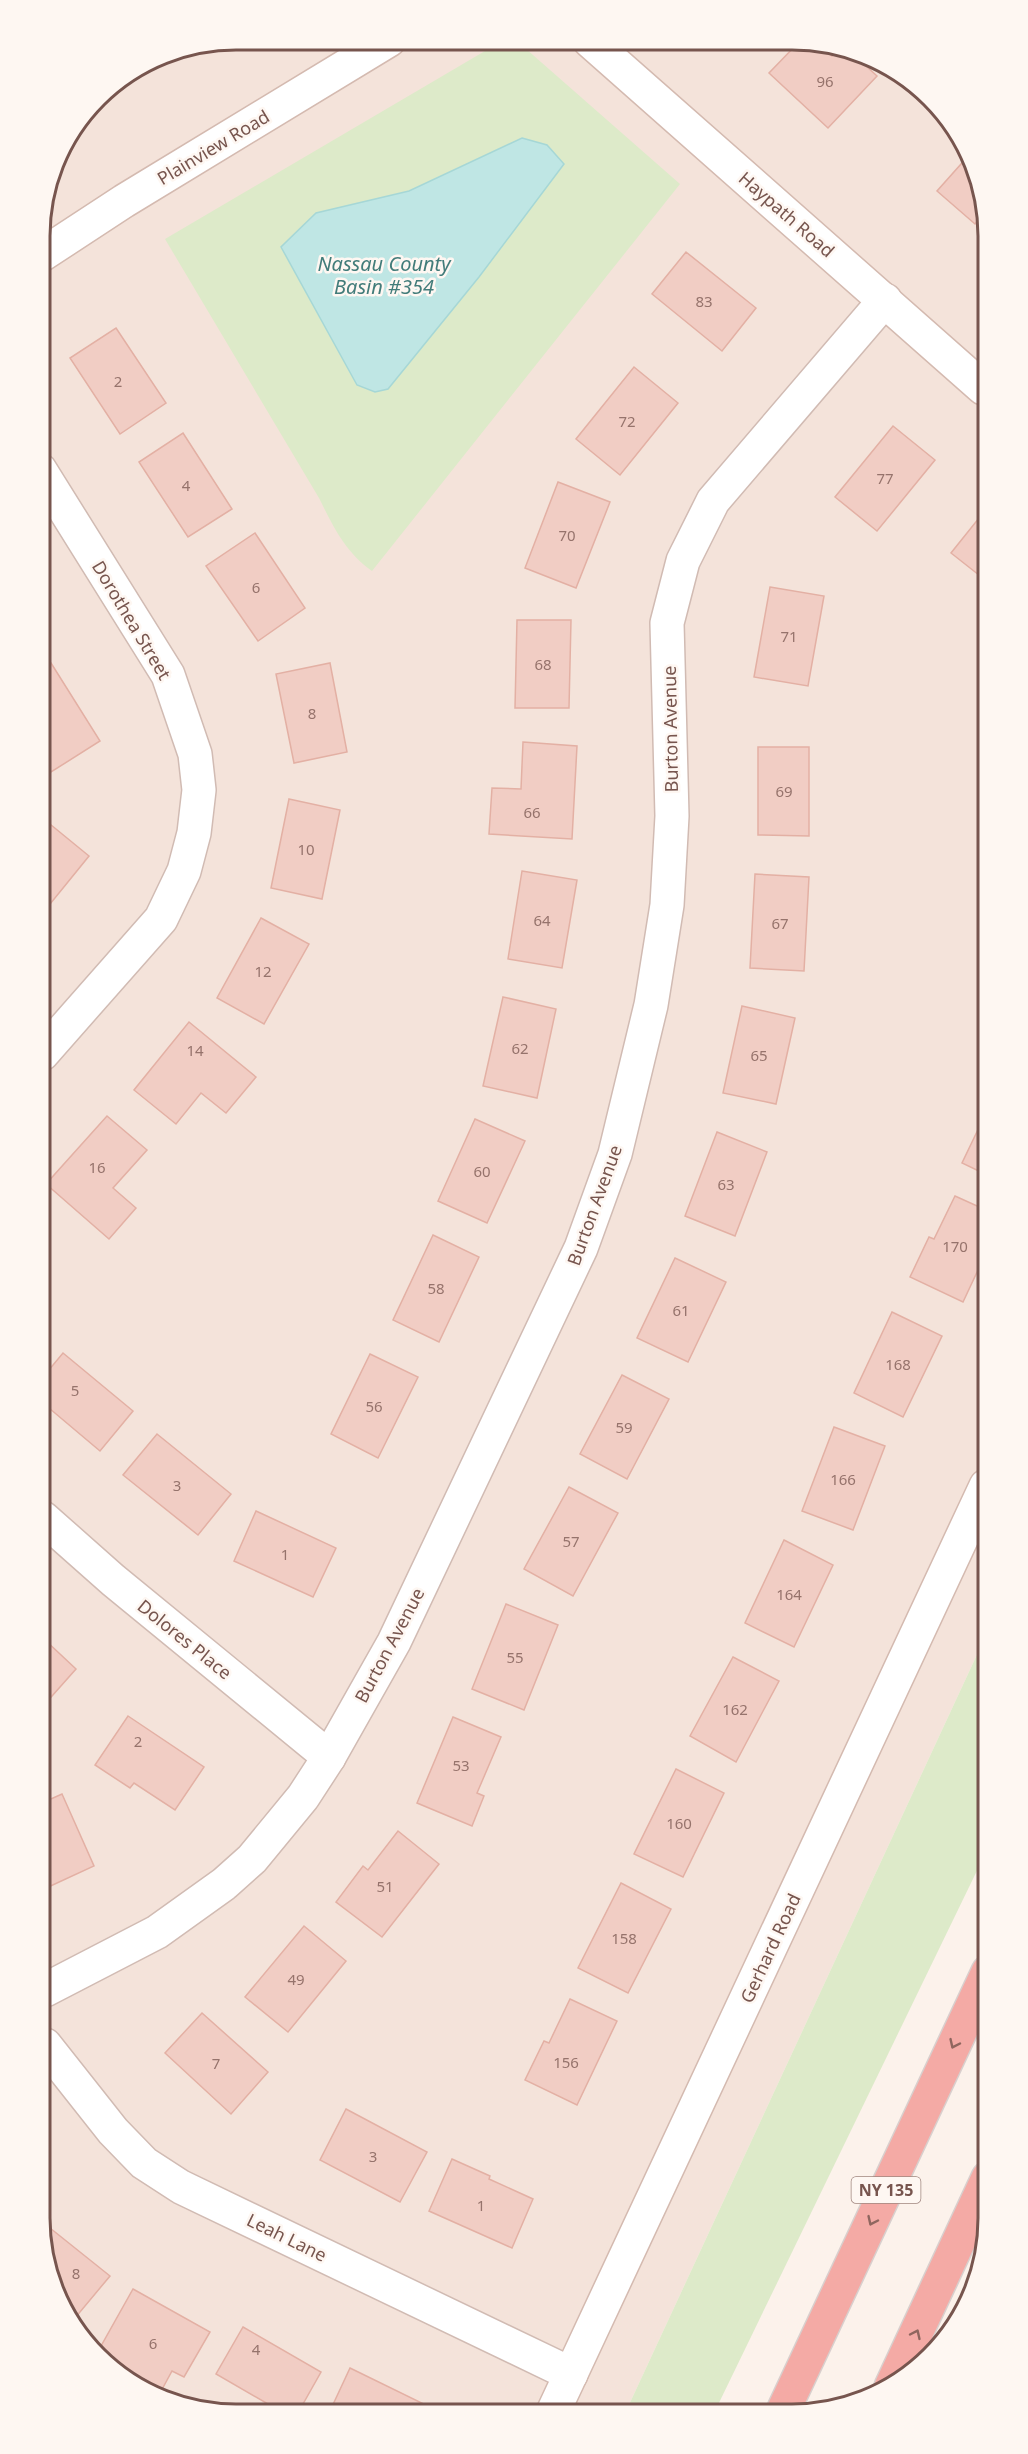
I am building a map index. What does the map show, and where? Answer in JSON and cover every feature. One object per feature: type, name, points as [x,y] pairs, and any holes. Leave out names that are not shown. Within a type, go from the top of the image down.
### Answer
[{"type":"highway","name":"NY 135","points":[[786,2404],[978,1993]]},
{"type":"highway","points":[[898,2371],[978,2200]]},
{"type":"street","name":"Plainview Road","points":[[50,249],[124,201],[373,50]]},
{"type":"street","name":"Haypath Road","points":[[600,50],[978,384]]},
{"type":"street","name":"Burton Avenue","points":[[50,1987],[157,1932],[224,1884],[252,1859],[303,1797],[329,1757],[399,1631],[581,1248],[615,1154],[651,1005],[667,905],[672,816],[667,623],[683,561],[713,501],[885,300]]},
{"type":"street","name":"Dorothea Street","points":[[50,486],[168,675],[195,754],[199,790],[194,833],[184,871],[161,919],[50,1045]]},
{"type":"street","name":"Gerhard Road","points":[[557,2404],[978,1503]]},
{"type":"street","name":"Dolores Place","points":[[50,1524],[113,1580],[329,1757]]},
{"type":"street","name":"Leah Lane","points":[[50,2051],[113,2131],[144,2163],[181,2187],[571,2374]]},
{"type":"shaded area","points":[[235,50],[805,50],[852,59],[896,81],[932,113],[954,142],[972,187],[977,211],[978,235],[978,1652],[629,2404],[211,2403],[176,2395],[132,2373],[104,2350],[88,2332],[74,2312],[56,2267],[51,2243],[50,2219],[50,223],[56,187],[74,142],[104,104],[142,74],[187,56],[211,51]]},
{"type":"green space","points":[[487,50],[527,50],[680,184],[372,571],[354,556],[329,519],[319,498],[165,239]]},
{"type":"green space","points":[[978,1652],[978,1869],[718,2404],[629,2404]]},
{"type":"water","name":"Nassau County Basin #354","points":[[522,138],[547,145],[564,164],[479,277],[388,389],[375,392],[357,385],[281,247],[316,213],[409,191]]},
{"type":"building","points":[[791,50],[805,50],[852,59],[864,64],[877,76],[828,128],[769,73]]},
{"type":"building","points":[[963,162],[977,211],[977,221],[975,224],[937,191]]},
{"type":"building","points":[[686,252],[756,308],[722,351],[652,294]]},
{"type":"building","points":[[116,328],[166,403],[120,434],[70,358]]},
{"type":"building","points":[[634,367],[678,403],[620,475],[576,439]]},
{"type":"building","points":[[893,426],[935,460],[877,531],[835,497]]},
{"type":"building","points":[[183,433],[232,509],[188,537],[139,462]]},
{"type":"building","points":[[558,482],[610,502],[576,588],[525,568]]},
{"type":"building","points":[[978,519],[978,574],[951,553]]},
{"type":"building","points":[[255,533],[305,608],[258,641],[206,566]]},
{"type":"building","points":[[770,587],[824,596],[808,686],[754,677]]},
{"type":"building","points":[[517,620],[571,620],[569,708],[515,708]]},
{"type":"building","points":[[330,663],[347,752],[294,763],[276,674]]},
{"type":"building","points":[[50,664],[100,741],[51,772],[50,770]]},
{"type":"building","points":[[523,742],[577,746],[572,839],[489,834],[492,788],[521,789]]},
{"type":"building","points":[[758,747],[809,747],[809,836],[758,835]]},
{"type":"building","points":[[289,799],[340,810],[322,899],[271,888]]},
{"type":"building","points":[[50,824],[89,856],[50,904]]},
{"type":"building","points":[[522,871],[577,880],[562,968],[508,959]]},
{"type":"building","points":[[755,874],[809,877],[804,971],[750,968]]},
{"type":"building","points":[[261,918],[309,944],[264,1024],[217,998]]},
{"type":"building","points":[[503,997],[556,1009],[537,1098],[483,1086]]},
{"type":"building","points":[[742,1006],[795,1018],[776,1104],[723,1093]]},
{"type":"building","points":[[189,1022],[256,1077],[226,1113],[201,1093],[176,1124],[134,1090]]},
{"type":"building","points":[[107,1116],[147,1150],[113,1188],[136,1208],[109,1239],[50,1187],[50,1180]]},
{"type":"building","points":[[475,1119],[525,1141],[487,1223],[438,1201]]},
{"type":"building","points":[[978,1130],[978,1171],[962,1163]]},
{"type":"building","points":[[717,1132],[767,1152],[735,1236],[685,1216]]},
{"type":"building","points":[[955,1196],[978,1206],[978,1270],[963,1302],[910,1277],[929,1237],[934,1239]]},
{"type":"building","points":[[433,1235],[479,1257],[439,1342],[393,1320]]},
{"type":"building","points":[[675,1258],[726,1282],[688,1362],[637,1338]]},
{"type":"building","points":[[892,1312],[942,1336],[903,1417],[854,1393]]},
{"type":"building","points":[[63,1353],[133,1411],[100,1451],[50,1409],[50,1369]]},
{"type":"building","points":[[370,1354],[418,1377],[378,1458],[331,1434]]},
{"type":"building","points":[[622,1375],[669,1399],[627,1479],[580,1454]]},
{"type":"building","points":[[834,1427],[885,1446],[853,1530],[802,1511]]},
{"type":"building","points":[[157,1434],[231,1494],[198,1535],[123,1475]]},
{"type":"building","points":[[569,1487],[618,1513],[573,1596],[524,1569]]},
{"type":"building","points":[[256,1511],[336,1548],[313,1597],[234,1561]]},
{"type":"building","points":[[784,1540],[833,1565],[794,1647],[745,1623]]},
{"type":"building","points":[[506,1604],[558,1625],[524,1710],[472,1689]]},
{"type":"building","points":[[50,1645],[76,1669],[50,1698]]},
{"type":"building","points":[[733,1657],[779,1681],[736,1762],[690,1736]]},
{"type":"building","points":[[128,1716],[204,1767],[175,1810],[134,1783],[130,1788],[95,1765]]},
{"type":"building","points":[[453,1717],[501,1737],[477,1793],[484,1796],[472,1826],[417,1803]]},
{"type":"building","points":[[676,1769],[724,1793],[683,1877],[634,1854]]},
{"type":"building","points":[[62,1794],[94,1866],[50,1886],[50,1799]]},
{"type":"building","points":[[398,1831],[439,1864],[382,1937],[336,1902],[363,1866],[368,1870]]},
{"type":"building","points":[[621,1883],[671,1909],[628,1993],[578,1968]]},
{"type":"building","points":[[304,1926],[346,1961],[288,2032],[245,1997]]},
{"type":"building","points":[[570,1999],[617,2021],[577,2105],[525,2080],[544,2041],[549,2043]]},
{"type":"building","points":[[202,2013],[268,2072],[231,2114],[165,2053]]},
{"type":"building","points":[[346,2109],[427,2152],[400,2202],[320,2160]]},
{"type":"building","points":[[452,2159],[533,2199],[512,2248],[429,2211]]},
{"type":"building","points":[[50,2228],[110,2276],[77,2316],[56,2267]]},
{"type":"building","points":[[133,2289],[210,2332],[184,2377],[172,2371],[162,2389],[132,2373],[101,2346]]},
{"type":"building","points":[[243,2327],[321,2372],[303,2404],[268,2404],[216,2374]]},
{"type":"building","points":[[350,2368],[424,2404],[333,2404]]}]
